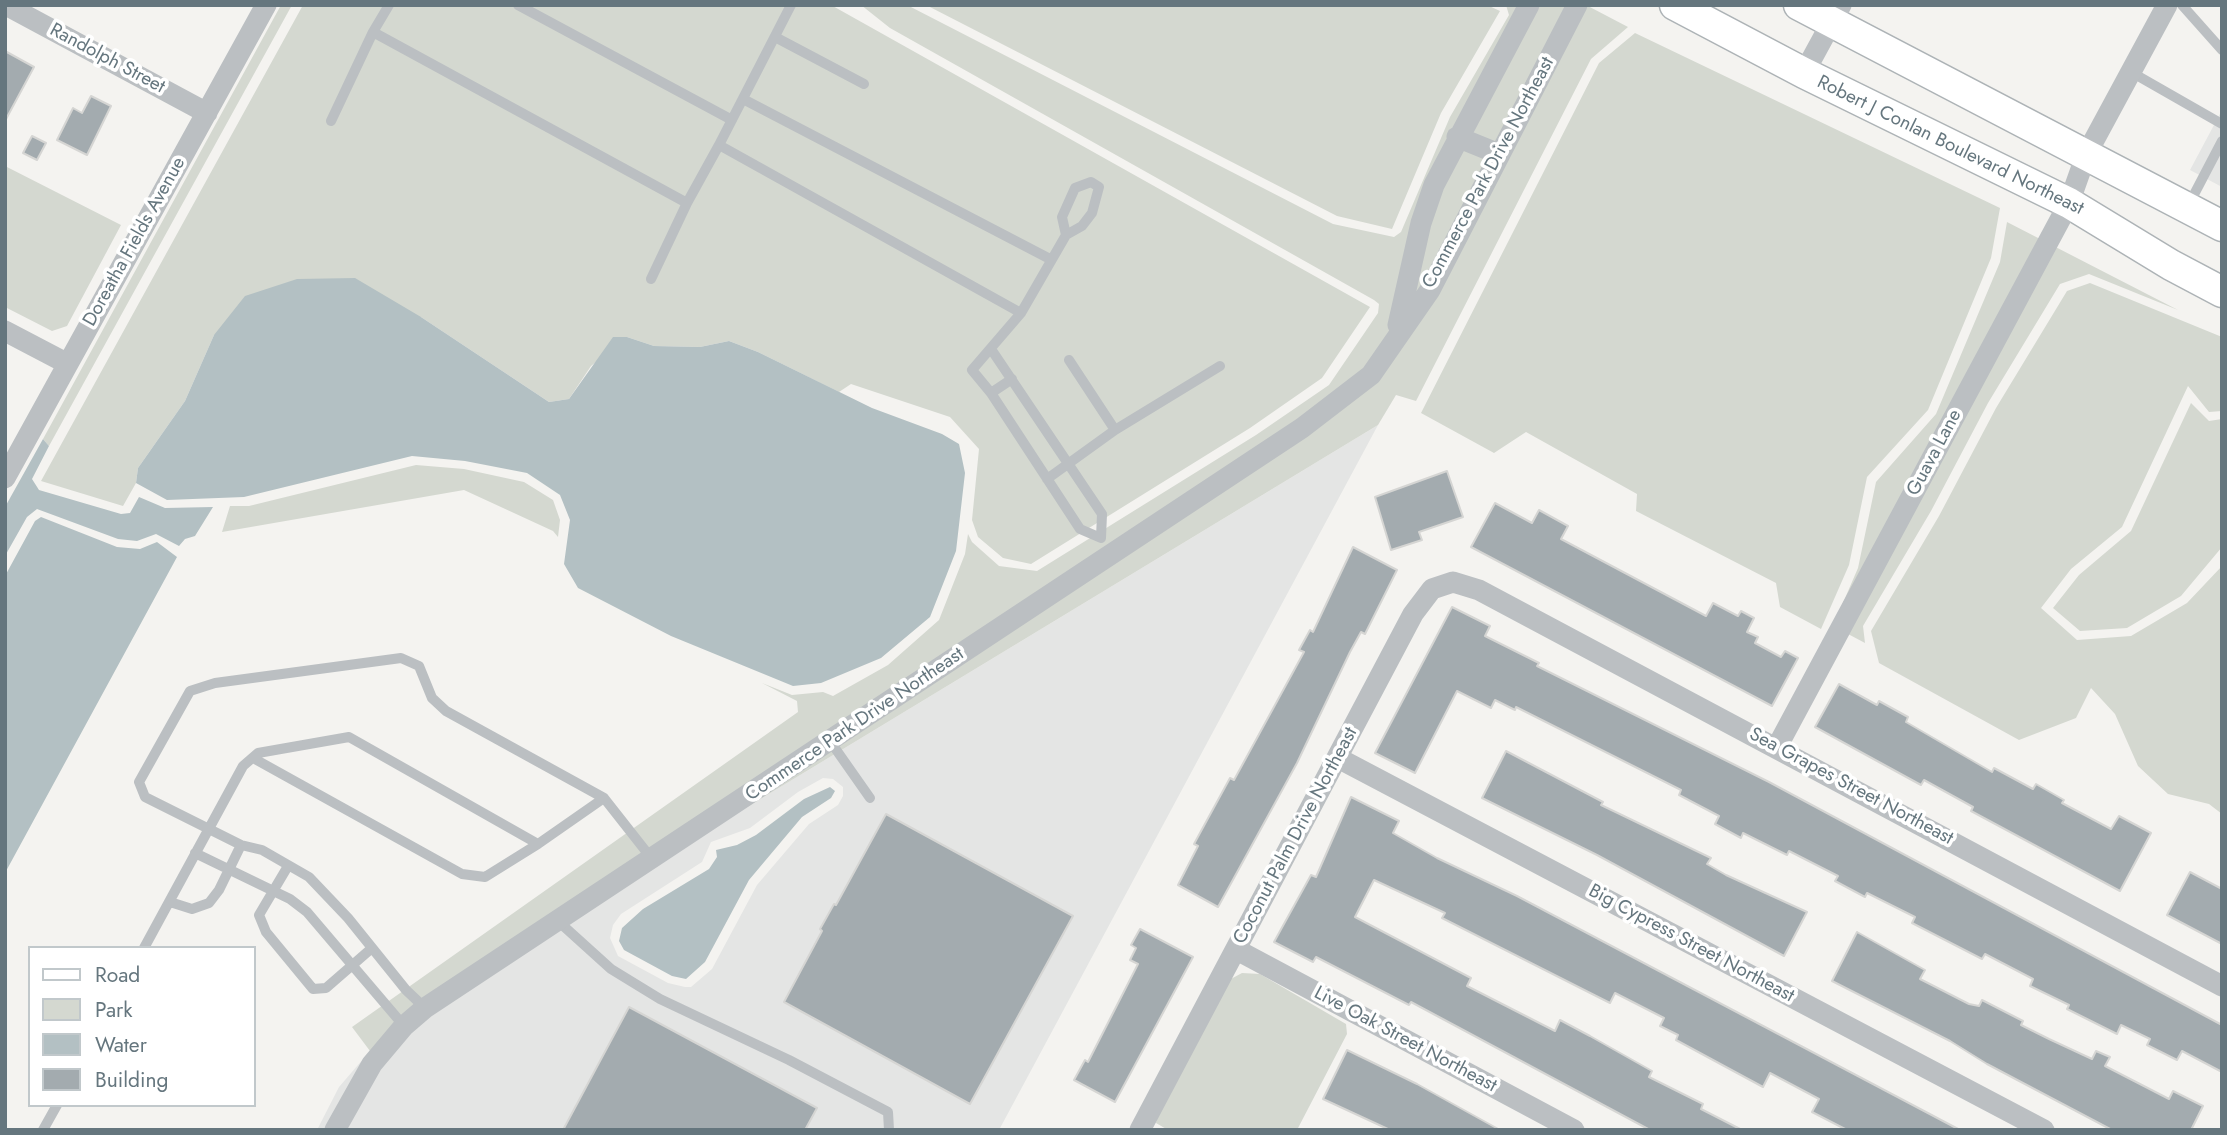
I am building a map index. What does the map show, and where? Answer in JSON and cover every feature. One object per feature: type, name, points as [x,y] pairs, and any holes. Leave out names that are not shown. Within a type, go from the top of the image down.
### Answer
[{"type":"main road","name":"Robert J Conlan Boulevard Northeast","points":[[1675,5],[1804,74],[2069,203],[2171,265],[2222,292]]},
{"type":"main road","points":[[1799,5],[1836,14],[2087,155],[2222,226]]},
{"type":"street","name":"Randolph Street","points":[[6,5],[207,113]]},
{"type":"street","name":"Doreatha Fields Avenue","points":[[5,478],[266,5]]},
{"type":"street","name":"Commerce Park Drive Northeast","points":[[1395,338],[1421,223],[1434,185],[1529,5]]},
{"type":"street","name":"Commerce Park Drive Northeast","points":[[335,1130],[372,1064],[404,1026],[425,1008],[830,741],[1107,546],[1302,428],[1370,375],[1430,290],[1577,5]]},
{"type":"street","name":"Guava Lane","points":[[1777,747],[2069,203],[2087,155],[2167,5]]},
{"type":"street","points":[[1804,74],[1836,14]]},
{"type":"street","points":[[1457,137],[1499,155]]},
{"type":"street","points":[[5,331],[68,364]]},
{"type":"street","name":"Coconut Palm Drive Northeast","points":[[1140,1130],[1424,596],[1432,589],[1453,582],[1479,590]]},
{"type":"street","name":"Sea Grapes Street Northeast","points":[[1479,590],[2222,986]]},
{"type":"street","name":"Big Cypress Street Northeast","points":[[1338,758],[2044,1130]]},
{"type":"street","name":"Live Oak Street Northeast","points":[[1237,950],[1574,1130]]},
{"type":"lane","points":[[331,121],[373,32],[389,5]]},
{"type":"lane","points":[[518,5],[732,120]]},
{"type":"lane","points":[[651,279],[687,203],[791,5]]},
{"type":"lane","points":[[2182,5],[2222,50]]},
{"type":"lane","points":[[373,32],[687,203]]},
{"type":"lane","points":[[775,37],[864,84]]},
{"type":"lane","points":[[2131,72],[2222,124]]},
{"type":"lane","points":[[743,99],[1050,259]]},
{"type":"lane","points":[[2187,208],[2222,141]]},
{"type":"lane","points":[[719,145],[1021,313]]},
{"type":"lane","points":[[1066,235],[1062,217],[1074,188],[1090,182],[1099,187],[1092,214],[1082,226],[1066,235],[1021,313],[972,370],[991,393],[1080,529],[1107,546]]},
{"type":"lane","points":[[991,349],[1102,514],[1107,546]]},
{"type":"lane","points":[[1069,360],[1115,430]]},
{"type":"lane","points":[[1047,479],[1115,430],[1220,366]]},
{"type":"lane","points":[[991,393],[1012,379]]},
{"type":"lane","points":[[1026,446],[1045,432]]},
{"type":"lane","points":[[425,1008],[406,990],[309,877],[262,850],[241,845],[145,797],[139,782],[191,691],[215,683],[401,658],[419,666],[432,698],[446,711],[604,798],[652,860]]},
{"type":"lane","points":[[145,946],[243,766],[258,753],[349,737],[538,844]]},
{"type":"lane","points":[[830,741],[870,798]]},
{"type":"lane","points":[[253,758],[461,874],[485,877],[604,798]]},
{"type":"lane","points":[[170,902],[192,909],[209,903],[241,845]]},
{"type":"lane","points":[[195,853],[271,890],[307,912],[404,1026]]},
{"type":"lane","points":[[288,866],[271,890],[259,915],[265,932],[313,989],[326,988],[372,948]]},
{"type":"lane","points":[[559,922],[611,969],[660,999],[789,1060],[888,1112],[889,1130]]},
{"type":"lane","points":[[43,1130],[56,1107]]},
{"type":"shaded area","points":[[2222,110],[2222,187],[2190,170]]},
{"type":"shaded area","points":[[1378,425],[999,1130],[317,1130],[339,1087],[370,1051],[475,972]],"holes":[[[823,778],[833,779],[843,787],[843,796],[838,805],[809,824],[757,885],[712,969],[691,987],[668,983],[618,956],[610,938],[613,925],[621,914],[702,862],[711,842],[750,828],[798,792]]]},
{"type":"green space","points":[[281,5],[292,5],[49,446],[43,439]]},
{"type":"green space","points":[[303,5],[831,5],[1370,307],[1322,378],[1250,428],[1031,564],[1003,558],[978,537],[972,520],[979,449],[950,417],[851,384],[839,392],[758,352],[729,341],[700,347],[654,346],[627,337],[591,366],[569,399],[549,402],[421,317],[214,335],[185,401],[138,468],[136,483],[123,506],[41,481]]},
{"type":"green space","points":[[861,5],[907,5],[1333,224],[1394,237],[1401,232],[1450,117],[1509,15],[1506,5],[1586,5],[1628,27],[1591,59],[1416,401],[1396,395],[1378,425],[475,972],[370,1051],[352,1027],[798,712],[797,701],[762,683],[792,695],[823,692],[833,696],[888,665],[939,620],[965,554],[968,534],[972,542],[999,566],[1037,571],[1256,435],[1329,385],[1378,313],[1379,304],[1374,300],[890,28]]},
{"type":"green space","points":[[926,5],[1487,5],[1500,11],[1441,113],[1392,229],[1337,216]]},
{"type":"green space","points":[[1635,33],[2000,208],[1991,258],[1928,410],[1867,477],[1849,565],[1821,629],[1780,607],[1776,583],[1636,511],[1637,494],[1526,432],[1494,453],[1421,413],[1599,63]]},
{"type":"green space","points":[[5,166],[121,225],[67,326],[52,331],[5,307]]},
{"type":"green space","points":[[2007,222],[2178,310],[2089,274],[2060,284],[1988,403],[1931,511],[1863,626],[1865,643],[1833,626],[1858,568],[1876,482],[1936,414],[2000,262]]},
{"type":"green space","points":[[2090,283],[2222,337],[2222,411],[2209,412],[2188,386],[2122,527],[2071,569],[2041,608],[2077,640],[2131,636],[2187,603],[2222,566],[2222,814],[2209,804],[2168,794],[2138,766],[2115,714],[2091,688],[2076,718],[2019,740],[1879,663],[1871,631],[1939,516],[1996,408],[2067,291]]},
{"type":"green space","points":[[2191,403],[2209,421],[2222,419],[2222,547],[2181,596],[2127,628],[2080,631],[2053,608],[2079,575],[2131,531]]},
{"type":"green space","points":[[416,465],[464,469],[524,482],[553,500],[560,520],[558,537],[553,531],[464,490],[222,532],[230,506],[249,506]]},
{"type":"green space","points":[[1242,973],[1260,974],[1346,1024],[1347,1034],[1297,1130],[1168,1130],[1156,1123],[1158,1111],[1229,980]]},
{"type":"water","points":[[355,278],[421,317],[549,402],[569,399],[613,337],[627,337],[654,346],[700,347],[729,341],[758,352],[872,408],[942,434],[959,444],[965,473],[956,551],[930,617],[881,658],[821,683],[793,686],[671,636],[578,588],[564,564],[570,520],[560,495],[527,473],[465,461],[412,456],[244,497],[167,500],[136,483],[138,468],[185,401],[214,335],[245,296],[297,279]]},
{"type":"water","points":[[43,439],[49,446],[32,479],[39,490],[121,514],[130,513],[139,497],[165,508],[213,507],[195,536],[185,539],[179,546],[156,534],[137,541],[118,539],[37,509],[27,517],[5,556],[5,507]]},
{"type":"water","points":[[41,517],[117,547],[140,549],[157,542],[177,557],[5,873],[5,576],[35,521]]},
{"type":"water","points":[[830,787],[835,791],[831,798],[802,817],[749,880],[705,962],[686,979],[672,976],[624,950],[619,941],[622,928],[643,909],[709,869],[717,857],[716,850],[737,845],[756,835],[804,799]]},
{"type":"building","points":[[5,51],[34,67],[5,121]]},
{"type":"building","points":[[91,96],[111,106],[87,155],[57,140],[73,108],[82,113]]},
{"type":"building","points":[[32,136],[46,143],[37,160],[23,153]]},
{"type":"building","points":[[1447,471],[1463,517],[1419,532],[1422,540],[1391,550],[1375,497]]},
{"type":"building","points":[[1495,503],[1532,523],[1539,510],[1568,526],[1561,539],[1706,616],[1713,603],[1738,616],[1741,611],[1754,618],[1747,632],[1758,637],[1755,643],[1781,657],[1785,651],[1798,658],[1772,706],[1471,547]]},
{"type":"building","points":[[1353,547],[1397,570],[1365,634],[1361,632],[1350,652],[1297,763],[1218,907],[1178,885],[1198,846],[1194,844],[1230,778],[1234,780],[1304,652],[1299,650],[1310,630],[1313,632]]},
{"type":"building","points":[[1452,607],[1490,626],[1485,636],[1539,663],[1537,666],[1769,782],[2222,1025],[2222,1072],[2182,1051],[2177,1060],[2147,1045],[2150,1039],[2121,1025],[2117,1034],[2067,1009],[2069,1005],[2030,986],[2033,979],[1985,954],[1982,959],[1912,923],[1915,917],[1867,893],[1865,897],[1835,881],[1838,876],[1789,851],[1787,855],[1743,833],[1741,838],[1715,824],[1719,816],[1679,795],[1681,790],[1516,707],[1515,710],[1495,700],[1491,708],[1457,691],[1415,773],[1375,753]]},
{"type":"building","points":[[1839,684],[1877,705],[1879,701],[1908,717],[1906,722],[1992,772],[1994,768],[2033,789],[2036,784],[2064,800],[2062,803],[2111,829],[2119,816],[2151,833],[2120,891],[1971,811],[1973,807],[1924,780],[1921,785],[1815,727]]},
{"type":"building","points":[[1506,751],[1603,802],[1601,805],[1711,858],[1707,864],[1726,875],[1807,912],[1784,956],[1597,855],[1482,798]]},
{"type":"building","points":[[1351,797],[1399,821],[1393,833],[1437,858],[1517,896],[1960,1130],[1847,1130],[1812,1112],[1819,1099],[1770,1073],[1763,1087],[1676,1040],[1678,1035],[1660,1026],[1664,1018],[1615,993],[1610,1003],[1442,918],[1445,913],[1374,880],[1355,917],[1471,978],[1467,986],[1555,1031],[1560,1020],[1590,1036],[1652,1071],[1649,1077],[1703,1104],[1701,1109],[1742,1130],[1650,1130],[1411,1002],[1409,1005],[1316,957],[1313,962],[1274,942],[1311,875],[1316,877]]},
{"type":"building","points":[[886,814],[1073,916],[970,1104],[784,1002],[822,931],[820,929]]},
{"type":"building","points":[[2190,872],[2222,889],[2222,944],[2167,915]]},
{"type":"building","points":[[1140,929],[1193,957],[1115,1102],[1074,1080],[1085,1060],[1088,1062],[1138,964],[1130,960],[1136,948],[1131,945]]},
{"type":"building","points":[[1857,932],[1925,970],[1920,979],[1969,1004],[1979,1006],[1982,1000],[2023,1021],[2021,1025],[2092,1059],[2096,1051],[2110,1057],[2105,1066],[2169,1099],[2173,1091],[2203,1106],[2191,1130],[2112,1130],[1987,1064],[1950,1041],[1832,981]]},
{"type":"building","points":[[629,1007],[817,1108],[805,1130],[563,1130]]},
{"type":"building","points":[[1347,1050],[1417,1084],[1500,1130],[1390,1130],[1323,1099]]}]
